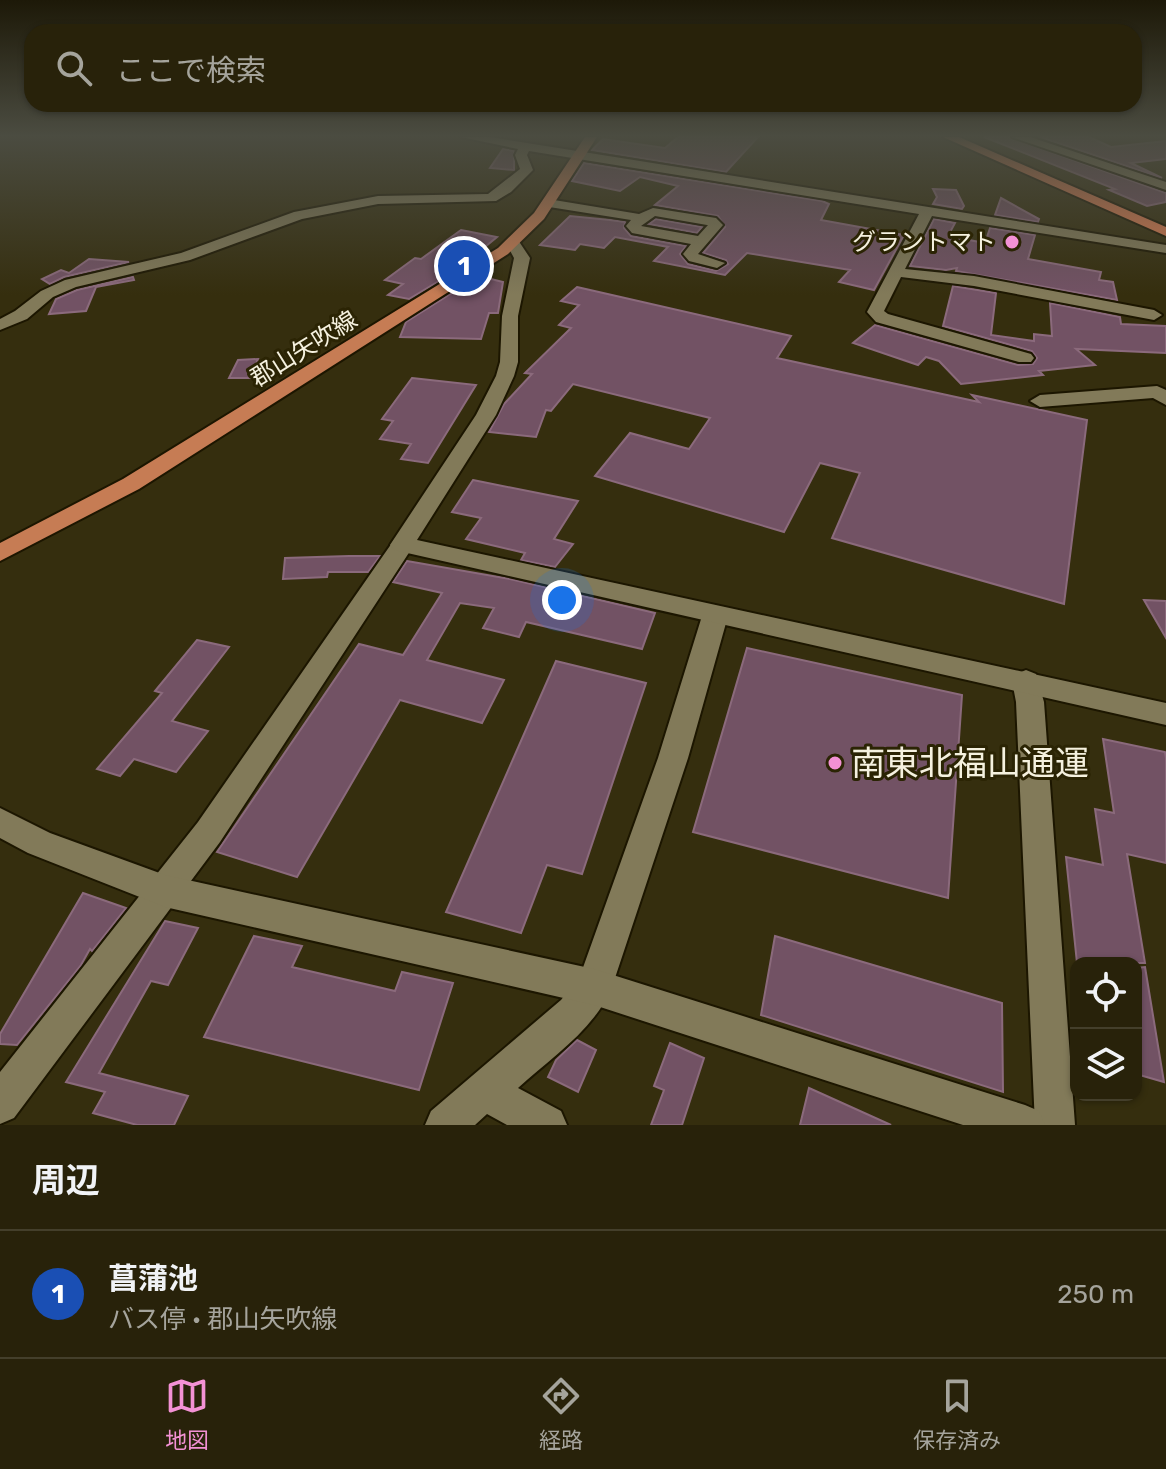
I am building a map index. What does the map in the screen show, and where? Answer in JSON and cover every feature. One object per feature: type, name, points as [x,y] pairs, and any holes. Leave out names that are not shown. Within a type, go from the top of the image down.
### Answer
[{"type":"highway","points":[[1069,190],[1166,232]]},
{"type":"highway","points":[[1086,190],[1166,224]]},
{"type":"main road","name":"郡山矢吹線","points":[[0,553],[131,484],[289,388],[513,243],[557,190]]},
{"type":"street","points":[[0,325],[21,315],[47,294],[71,283],[185,257],[318,210],[378,200],[494,197],[503,190]]},
{"type":"street","points":[[788,190],[1166,249]]},
{"type":"street","points":[[548,203],[641,218]]},
{"type":"street","points":[[927,211],[875,312],[882,318],[1025,358]]},
{"type":"street","points":[[700,241],[637,230],[633,226],[653,212],[711,221],[716,225],[690,254],[694,258],[717,263]]},
{"type":"street","points":[[0,1104],[218,819],[486,415],[509,362],[510,316],[522,258],[513,243]]},
{"type":"street","points":[[894,272],[974,281],[1154,315]]},
{"type":"street","points":[[1040,401],[1157,392],[1166,399]]},
{"type":"street","points":[[402,545],[1166,714]]},
{"type":"street","points":[[445,1125],[574,1013],[594,987],[673,758],[715,616]]},
{"type":"street","points":[[1026,681],[1030,702],[1055,1125]]},
{"type":"street","points":[[0,822],[39,843],[165,891],[594,987],[1025,1125]]},
{"type":"street","points":[[482,1090],[547,1125]]},
{"type":"building","points":[[674,190],[750,190],[822,201],[829,204],[821,220],[904,235],[874,290],[839,282],[850,270],[747,253],[725,275],[654,261],[668,247],[615,237],[604,248],[580,244],[575,250],[540,245],[570,216],[610,220],[625,222],[624,228],[631,236],[686,246],[680,254],[688,264],[716,271],[728,264],[726,260],[703,253],[725,227],[718,216],[655,205]]},
{"type":"building","points":[[933,190],[956,190],[964,206],[962,209],[933,204],[937,197]]},
{"type":"building","points":[[1109,190],[1156,190],[1166,193],[1166,202],[1147,206]]},
{"type":"building","points":[[1001,198],[1039,219],[1038,222],[995,215]]},
{"type":"building","points":[[656,219],[702,227],[697,233],[649,224]]},
{"type":"building","points":[[934,219],[955,223],[948,236],[985,243],[990,228],[1035,235],[1028,259],[1101,272],[1099,280],[1113,282],[1117,300],[956,271],[957,268],[946,270],[910,266]]},
{"type":"building","points":[[461,230],[497,237],[457,270],[409,299],[388,295],[403,284],[385,280]]},
{"type":"building","points":[[89,259],[129,262],[64,277],[50,284],[42,279],[61,270],[69,273]]},
{"type":"building","points":[[479,276],[503,282],[498,313],[489,313],[481,339],[400,337],[406,322]]},
{"type":"building","points":[[133,277],[134,280],[96,287],[86,311],[49,314],[56,299],[77,290]]},
{"type":"building","points":[[953,286],[996,293],[991,335],[1034,341],[1034,334],[1052,336],[1050,303],[1120,317],[1121,324],[1166,326],[1166,353],[1076,349],[1095,365],[1039,371],[1043,375],[961,384],[939,361],[926,357],[918,365],[853,343],[875,325],[1018,365],[1033,364],[1037,358],[1032,351],[943,326]]},
{"type":"building","points":[[577,287],[791,336],[777,358],[979,402],[972,395],[1087,420],[1064,604],[832,538],[860,473],[820,463],[784,532],[595,476],[630,433],[689,449],[710,418],[573,384],[551,411],[546,410],[536,437],[489,432],[504,404],[532,374],[525,373],[571,328],[559,325],[579,305],[561,301]]},
{"type":"building","points":[[258,359],[250,378],[229,378],[238,360]]},
{"type":"building","points":[[412,378],[476,385],[428,463],[401,459],[411,444],[380,439],[393,421],[382,419]]},
{"type":"building","points":[[473,480],[578,501],[554,539],[573,544],[555,567],[521,560],[525,553],[466,539],[481,518],[452,512]]},
{"type":"building","points":[[380,556],[368,572],[328,572],[327,577],[283,579],[285,558]]},
{"type":"building","points":[[407,561],[510,579],[655,613],[642,649],[526,622],[519,637],[483,628],[494,608],[460,603],[427,660],[504,680],[482,723],[400,700],[297,877],[217,852],[359,644],[403,655],[442,593],[393,582]]},
{"type":"building","points":[[1144,600],[1166,601],[1166,638]]},
{"type":"building","points":[[197,640],[229,647],[172,721],[208,731],[176,772],[134,759],[120,776],[97,769],[162,693],[155,691]]},
{"type":"building","name":"南東北福山通運","points":[[747,648],[962,695],[948,898],[693,832]]},
{"type":"building","points":[[556,661],[646,683],[582,874],[547,865],[521,933],[446,912]]},
{"type":"building","points":[[1103,739],[1165,752],[1166,863],[1127,854],[1145,963],[1142,963],[1142,957],[1076,957],[1066,857],[1103,865],[1095,809],[1114,813]]},
{"type":"building","points":[[83,893],[126,908],[92,951],[90,949],[81,965],[17,1045],[0,1044],[0,1034]]},
{"type":"building","points":[[165,921],[198,928],[168,985],[151,981],[99,1073],[188,1096],[174,1125],[137,1125],[93,1113],[105,1092],[66,1082]]},
{"type":"building","points":[[254,936],[302,946],[292,967],[395,991],[402,972],[453,983],[419,1090],[204,1037]]},
{"type":"building","points":[[775,936],[1002,1003],[1003,1092],[761,1015]]},
{"type":"building","points":[[1142,967],[1145,967],[1164,1082],[1142,1076]]},
{"type":"building","points":[[577,1040],[596,1050],[578,1092],[548,1077],[556,1060]]},
{"type":"building","points":[[670,1043],[704,1058],[682,1125],[651,1125],[664,1090],[654,1086]]},
{"type":"building","points":[[809,1088],[891,1125],[800,1125]]},
{"type":"place","name":"グラントマト","points":[[1012,242]]},
{"type":"place","name":"菖蒲池","points":[[464,266]]},
{"type":"place","name":"南東北福山通運","points":[[835,763]]}]
